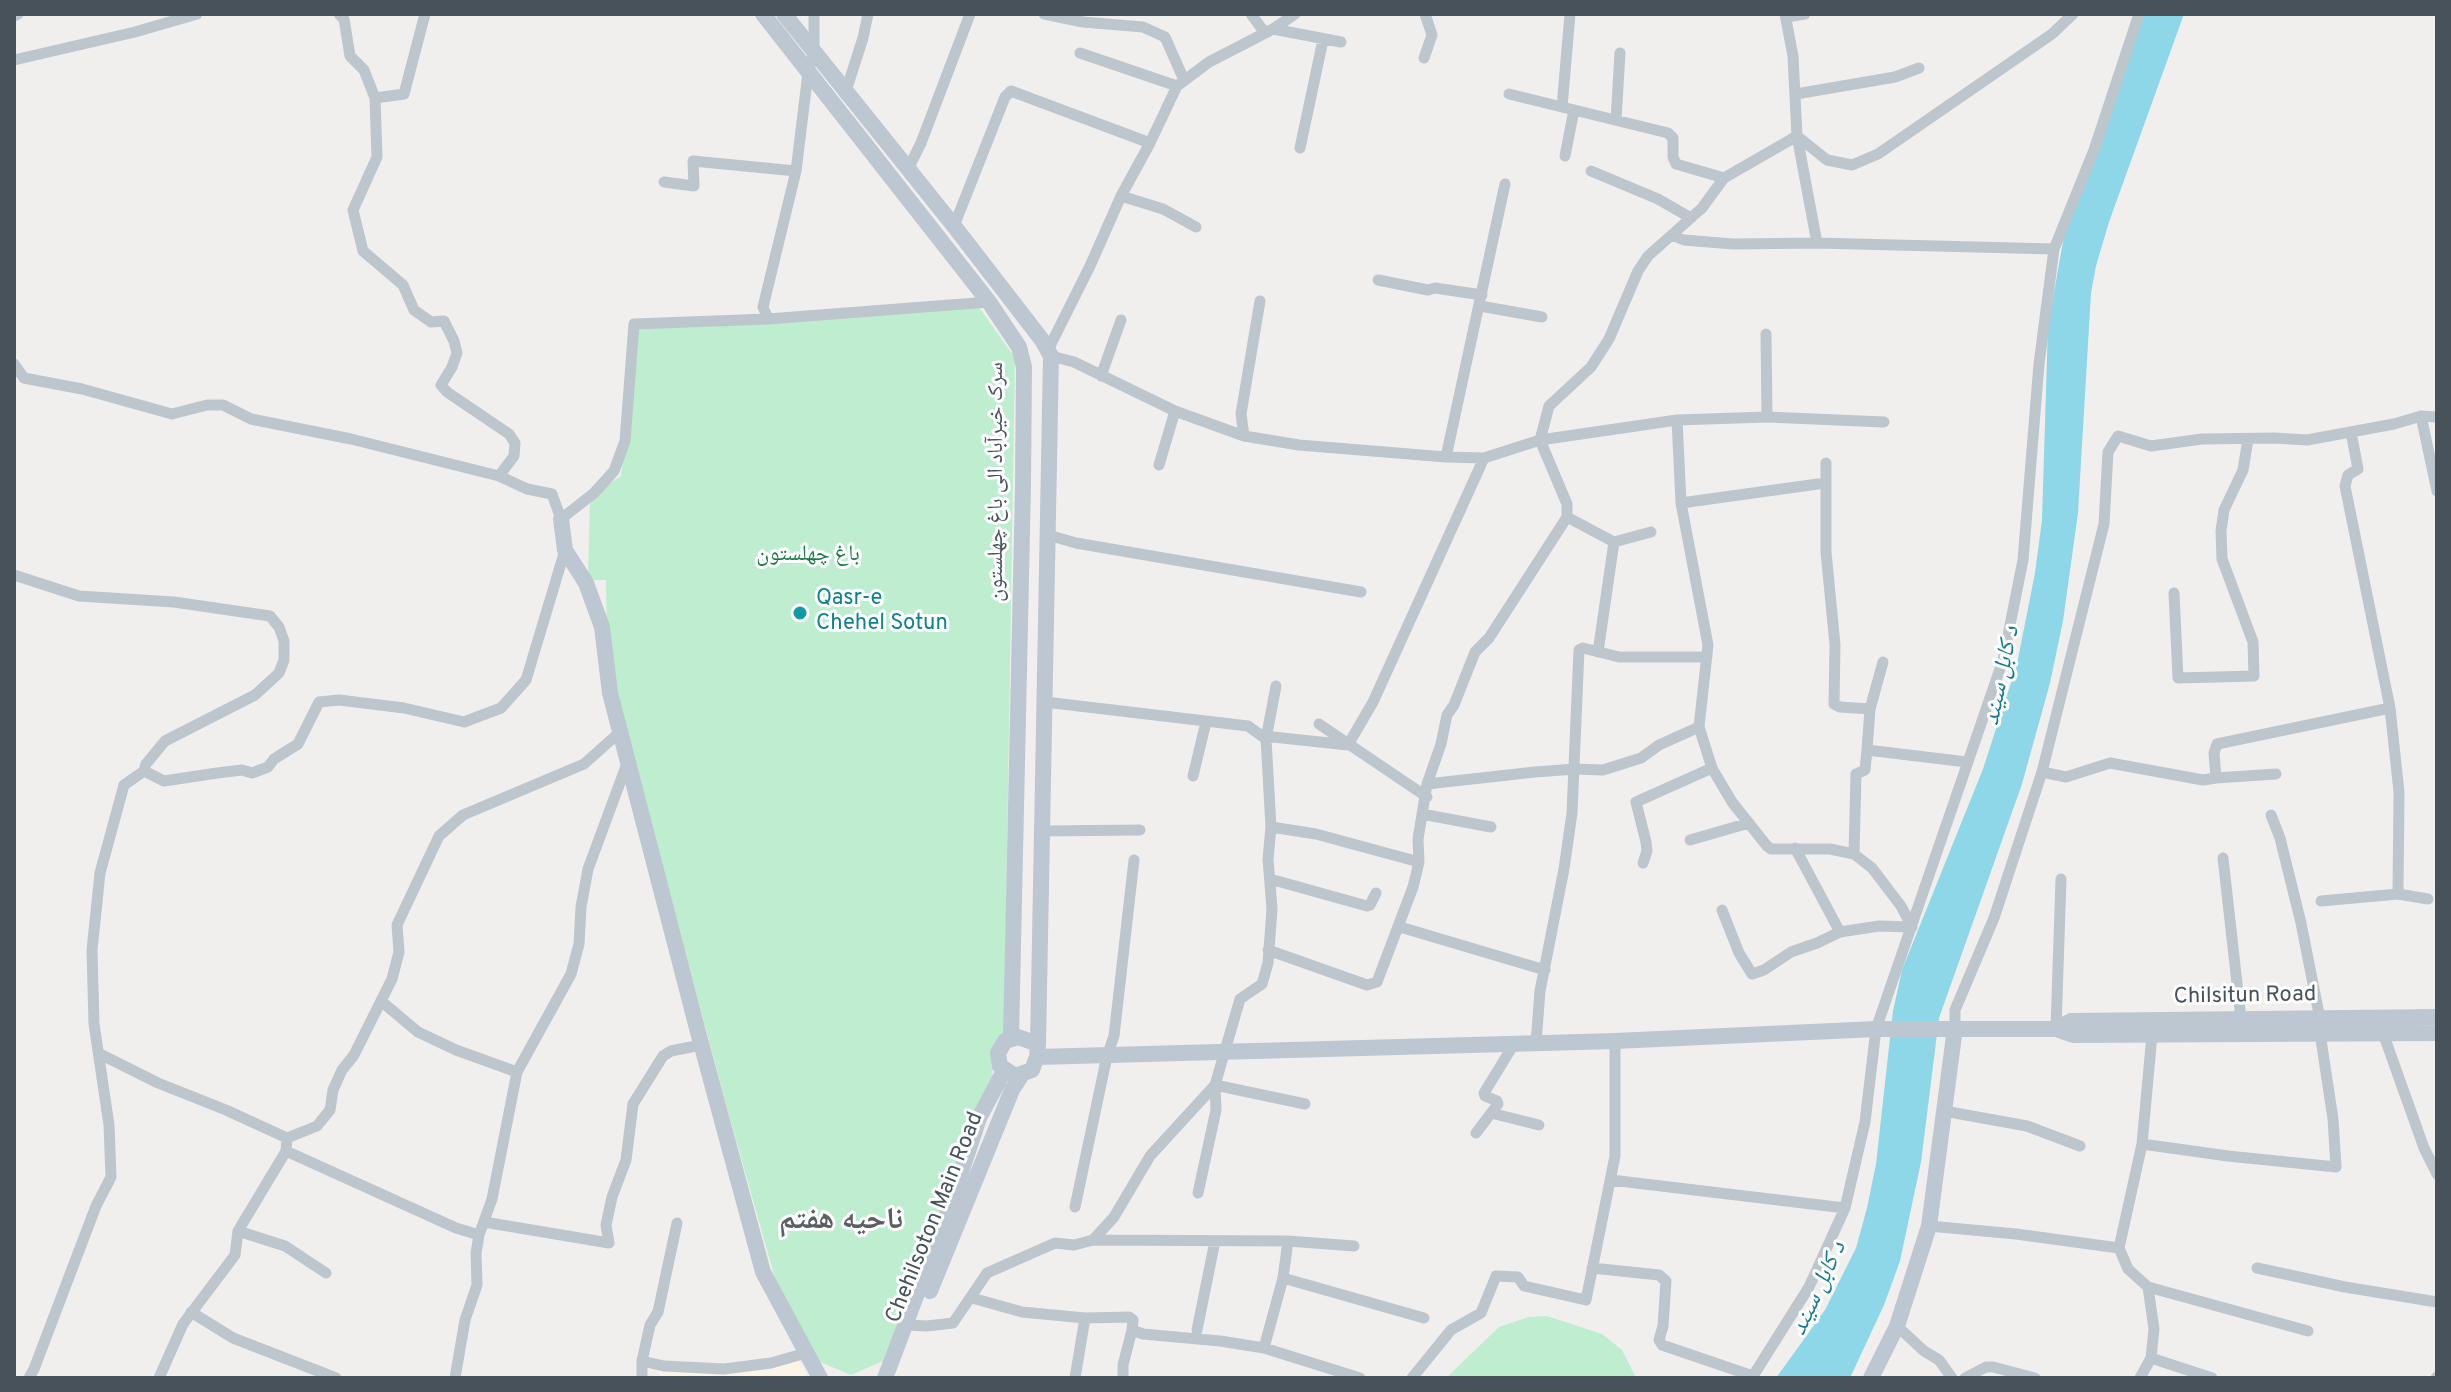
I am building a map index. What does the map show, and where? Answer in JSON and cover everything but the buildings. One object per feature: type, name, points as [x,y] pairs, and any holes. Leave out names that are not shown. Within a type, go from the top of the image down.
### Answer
[{"type":"main road","name":"سرک خیرآباد الی باغ چهلستون","points":[[763,14],[989,302],[1019,347],[1024,367],[1011,1038]]},
{"type":"main road","points":[[784,14],[954,226],[1050,353],[1037,1051],[1032,1070],[1021,1076],[1004,1071],[998,1060],[998,1053],[1005,1041],[1011,1038],[1024,1038],[1037,1051]]},
{"type":"main road","points":[[561,519],[565,550],[586,583],[602,627],[610,693],[763,1272],[820,1378]]},
{"type":"main road","name":"Chilsitun Road","points":[[1037,1051],[1107,1056],[1948,1028],[2056,1029],[2073,1035],[2152,1035],[2437,1017]]},
{"type":"main road","name":"Chilsitun Road","points":[[2056,1029],[2071,1021],[2241,1019],[2383,1033],[2437,1033]]},
{"type":"main road","points":[[1871,1378],[1897,1326],[1929,1226],[1944,1111],[1948,1028]]},
{"type":"main road","name":"Chehilsoton Main Road","points":[[897,1378],[911,1325],[979,1118],[1004,1071]]},
{"type":"main road","name":"Chehilsoton Main Road","points":[[885,1378],[911,1325],[1012,1090],[1021,1076]]},
{"type":"street","points":[[14,60],[197,14]]},
{"type":"street","points":[[339,14],[344,19],[350,56],[364,70],[375,98],[377,157],[353,210],[363,251],[403,285],[414,310],[431,322],[444,321],[457,353],[441,385],[509,434],[515,443],[514,456],[499,476]]},
{"type":"street","points":[[375,98],[404,94],[425,14]]},
{"type":"street","points":[[768,319],[763,307],[796,171],[808,73],[814,52],[814,14]]},
{"type":"street","points":[[838,109],[846,93],[868,14]]},
{"type":"street","points":[[908,169],[921,143],[970,14]]},
{"type":"street","points":[[1044,14],[1083,22],[1143,27],[1165,37],[1181,83]]},
{"type":"street","points":[[1143,27],[1149,14]]},
{"type":"street","points":[[1251,14],[1269,31],[1341,42]]},
{"type":"street","points":[[1295,14],[1209,62],[1181,83],[1121,196],[1050,353],[1175,411],[1244,436],[1299,445],[1484,458],[1540,440],[1677,420],[1767,417],[1884,422]]},
{"type":"street","points":[[1424,58],[1432,35],[1425,14]]},
{"type":"street","points":[[1565,156],[1570,14]]},
{"type":"street","points":[[1805,14],[1785,15],[1793,56],[1797,136],[1817,243]]},
{"type":"street","points":[[1797,136],[1827,160],[1852,165],[1878,154],[2052,34],[2073,14]]},
{"type":"street","points":[[1592,1268],[1659,1275],[1666,1281],[1659,1340],[1662,1345],[1753,1376],[1809,1287],[1845,1208],[1865,1122],[1881,1029],[1912,927],[2003,660],[2023,560],[2039,364],[2054,249],[2094,150],[2139,14]]},
{"type":"street","points":[[1300,148],[1323,40]]},
{"type":"street","points":[[1080,53],[1181,83]]},
{"type":"street","points":[[1616,120],[1620,53]]},
{"type":"street","points":[[1796,94],[1895,77],[1919,68]]},
{"type":"street","points":[[954,226],[1005,97],[1011,91],[1150,143]]},
{"type":"street","points":[[1509,94],[1668,133],[1673,138],[1676,164],[1724,178]]},
{"type":"street","points":[[1268,950],[1308,966],[1373,985],[1377,982],[1400,927],[1419,862],[1418,839],[1427,784],[1447,715],[1475,652],[1489,638],[1567,517],[1567,504],[1540,440],[1549,406],[1591,367],[1609,339],[1638,271],[1648,256],[1702,208],[1724,178],[1797,136]]},
{"type":"street","points":[[664,182],[694,186],[693,161],[796,171]]},
{"type":"street","points":[[1591,171],[1658,199],[1691,218]]},
{"type":"street","points":[[1446,457],[1505,184]]},
{"type":"street","points":[[1121,196],[1163,209],[1196,227]]},
{"type":"street","points":[[1672,235],[1684,240],[1733,244],[2054,249]]},
{"type":"street","points":[[1378,280],[1428,290],[1435,288],[1542,317]]},
{"type":"street","points":[[1244,436],[1241,414],[1260,301]]},
{"type":"street","points":[[14,364],[19,379],[82,389],[172,414],[207,405],[223,405],[251,419],[351,439],[499,476],[527,489],[552,494],[561,519],[594,493],[614,471],[625,441],[634,324],[768,319],[989,302]]},
{"type":"street","points":[[1101,376],[1121,320]]},
{"type":"street","points":[[1766,334],[1767,417]]},
{"type":"street","points":[[1159,465],[1175,411]]},
{"type":"street","points":[[1948,1028],[1994,918],[2042,772],[2104,524],[2108,452],[2118,436],[2151,446],[2202,439],[2307,440],[2421,416],[2437,417]]},
{"type":"street","points":[[2421,416],[2437,491]]},
{"type":"street","points":[[1677,420],[1681,503],[1708,645],[1699,727],[1712,768],[1732,802],[1771,849],[1830,849],[1854,854],[1872,868],[1901,906],[1912,927]]},
{"type":"street","points":[[2351,432],[2358,469],[2348,475],[2345,486],[2390,708],[2399,792],[2398,894]]},
{"type":"street","points":[[2174,593],[2178,678],[2254,676],[2253,642],[2222,559],[2221,531],[2224,510],[2243,470],[2248,439]]},
{"type":"street","points":[[1348,745],[1373,702],[1484,458]]},
{"type":"street","points":[[1826,463],[1826,552],[1835,645],[1834,704],[1870,709]]},
{"type":"street","points":[[1681,503],[1825,483]]},
{"type":"street","points":[[1567,517],[1614,542],[1651,532]]},
{"type":"street","points":[[1048,535],[1076,543],[1361,592]]},
{"type":"street","points":[[1598,652],[1614,542]]},
{"type":"street","points":[[144,771],[164,781],[229,771],[252,773],[268,767],[274,759],[298,744],[319,702],[339,700],[404,708],[464,722],[501,708],[526,680],[565,550]]},
{"type":"street","points":[[14,575],[79,596],[174,602],[270,616],[279,627],[284,641],[284,660],[279,673],[255,695],[165,741],[144,771],[124,785],[100,873],[92,950],[94,1024],[100,1054],[111,1177],[96,1206],[29,1378]]},
{"type":"street","points":[[1536,1043],[1540,991],[1572,813],[1579,650],[1583,648],[1619,657],[1707,657]]},
{"type":"street","points":[[1854,854],[1856,774],[1865,770],[1870,709],[1883,662]]},
{"type":"street","points":[[1198,1193],[1216,1110],[1215,1085],[1240,999],[1262,984],[1268,963],[1272,909],[1266,739],[1276,686]]},
{"type":"street","points":[[1045,702],[1248,726],[1266,739]]},
{"type":"street","points":[[2216,778],[2214,753],[2217,744],[2390,708]]},
{"type":"street","points":[[1193,776],[1206,722]]},
{"type":"street","points":[[1319,724],[1427,797]]},
{"type":"street","points":[[1427,784],[1575,769],[1593,771],[1620,766],[1699,727]]},
{"type":"street","points":[[159,1378],[183,1324],[235,1255],[238,1231],[287,1145],[317,1126],[330,1110],[333,1090],[342,1070],[354,1055],[392,979],[399,952],[397,925],[439,836],[463,815],[584,764],[621,731]]},
{"type":"street","points":[[1266,739],[1273,737],[1348,745]]},
{"type":"street","points":[[1867,750],[1967,762]]},
{"type":"street","points":[[455,1378],[465,1320],[477,1285],[479,1235],[495,1185],[517,1072],[571,974],[579,944],[581,907],[588,869],[629,757]]},
{"type":"street","points":[[2042,772],[2066,777],[2110,763],[2203,780],[2276,774]]},
{"type":"street","points":[[1643,863],[1646,842],[1636,802],[1712,768]]},
{"type":"street","points":[[1422,814],[1491,827]]},
{"type":"street","points":[[2142,1144],[2336,1167],[2333,1119],[2320,1026],[2301,923],[2280,838],[2271,815]]},
{"type":"street","points":[[1690,840],[1749,823]]},
{"type":"street","points":[[1271,827],[1316,834],[1419,862]]},
{"type":"street","points":[[1042,831],[1140,830]]},
{"type":"street","points":[[1795,848],[1840,932]]},
{"type":"street","points":[[2223,858],[2241,1019]]},
{"type":"street","points":[[1075,1207],[1114,1036],[1134,860]]},
{"type":"street","points":[[1270,879],[1367,906],[1376,893]]},
{"type":"street","points":[[2056,1029],[2061,879]]},
{"type":"street","points":[[2321,901],[2398,894],[2428,899]]},
{"type":"street","points":[[1722,910],[1739,953],[1752,974],[1764,970],[1791,952],[1840,932],[1879,926],[1912,927]]},
{"type":"street","points":[[1400,927],[1545,970]]},
{"type":"street","points":[[381,1001],[418,1032],[456,1050],[517,1072]]},
{"type":"street","points":[[2383,1033],[2424,1148],[2437,1174]]},
{"type":"street","points":[[2152,1035],[2142,1144],[2119,1248],[2128,1269],[2148,1287],[2308,1331]]},
{"type":"street","points":[[1412,1378],[1451,1330],[1481,1313],[1496,1276],[1518,1277],[1524,1286],[1582,1301],[1588,1297],[1615,1156],[1615,1041]]},
{"type":"street","points":[[1476,1133],[1498,1102],[1484,1093],[1514,1044]]},
{"type":"street","points":[[484,1222],[609,1243],[606,1225],[612,1197],[626,1160],[633,1104],[663,1056],[671,1051],[701,1045]]},
{"type":"street","points":[[100,1054],[158,1083],[226,1110],[287,1145],[456,1228],[479,1235]]},
{"type":"street","points":[[1215,1085],[1305,1104]]},
{"type":"street","points":[[1093,1240],[1114,1217],[1150,1156],[1215,1085]]},
{"type":"street","points":[[1944,1111],[2027,1126],[2080,1146]]},
{"type":"street","points":[[1491,1113],[1539,1125]]},
{"type":"street","points":[[1611,1180],[1845,1208]]},
{"type":"street","points":[[642,1378],[642,1361],[650,1325],[658,1312],[677,1223]]},
{"type":"street","points":[[1929,1226],[2119,1248]]},
{"type":"street","points":[[238,1231],[285,1246],[326,1273]]},
{"type":"street","points":[[911,1325],[953,1323],[987,1273],[1055,1243],[1074,1245],[1093,1240],[1288,1241],[1354,1246]]},
{"type":"street","points":[[1197,1330],[1215,1241]]},
{"type":"street","points":[[1264,1348],[1283,1278],[1288,1241]]},
{"type":"street","points":[[2257,1268],[2437,1302]]},
{"type":"street","points":[[1283,1278],[1424,1318]]},
{"type":"street","points":[[2140,1378],[2151,1358],[2154,1329],[2148,1287]]},
{"type":"street","points":[[972,1298],[1022,1312],[1085,1318],[1129,1317],[1133,1320],[1123,1378]]},
{"type":"street","points":[[191,1312],[233,1338],[336,1378]]},
{"type":"street","points":[[1075,1378],[1085,1318]]},
{"type":"street","points":[[1897,1326],[1924,1351],[1939,1360],[1952,1378]]},
{"type":"street","points":[[1132,1330],[1143,1334],[1264,1348],[1360,1378]]},
{"type":"street","points":[[642,1361],[664,1366],[724,1369],[771,1363],[806,1353]]},
{"type":"street","points":[[2151,1358],[2212,1378]]},
{"type":"street","points":[[1965,1378],[1986,1367],[2035,1378]]},
{"type":"shaded area","points":[[799,1361],[808,1378],[659,1378],[659,1370],[722,1375]]},
{"type":"green space","name":"باغ چهلستون","points":[[976,303],[1015,358],[1004,1033],[995,1050],[992,1078],[883,1361],[851,1375],[813,1359],[780,1296],[607,659],[606,580],[588,580],[590,496],[621,476],[636,326]]},
{"type":"green space","points":[[1547,1316],[1602,1334],[1622,1350],[1636,1378],[1446,1378],[1499,1327],[1529,1317]]},
{"type":"water","points":[[2144,14],[2184,14],[2096,266],[2091,293],[2078,513],[2063,621],[2050,683],[2022,784],[1939,1018],[1921,1162],[1900,1261],[1884,1305],[1850,1378],[1776,1378],[1825,1310],[1856,1248],[1876,1164],[1893,1011],[1902,970],[1983,769],[2017,664],[2042,520],[2048,326],[2064,236]]},
{"type":"place","name":"Qasr-e Chehel Sotun","points":[[800,613]]},
{"type":"district","name":"ناحیه هفتم","points":[[841,1222]]},
{"type":"water label","name":"د کابل سيند","points":[[2003,676]]},
{"type":"water label","name":"د کابل سيند","points":[[1820,1289]]}]
